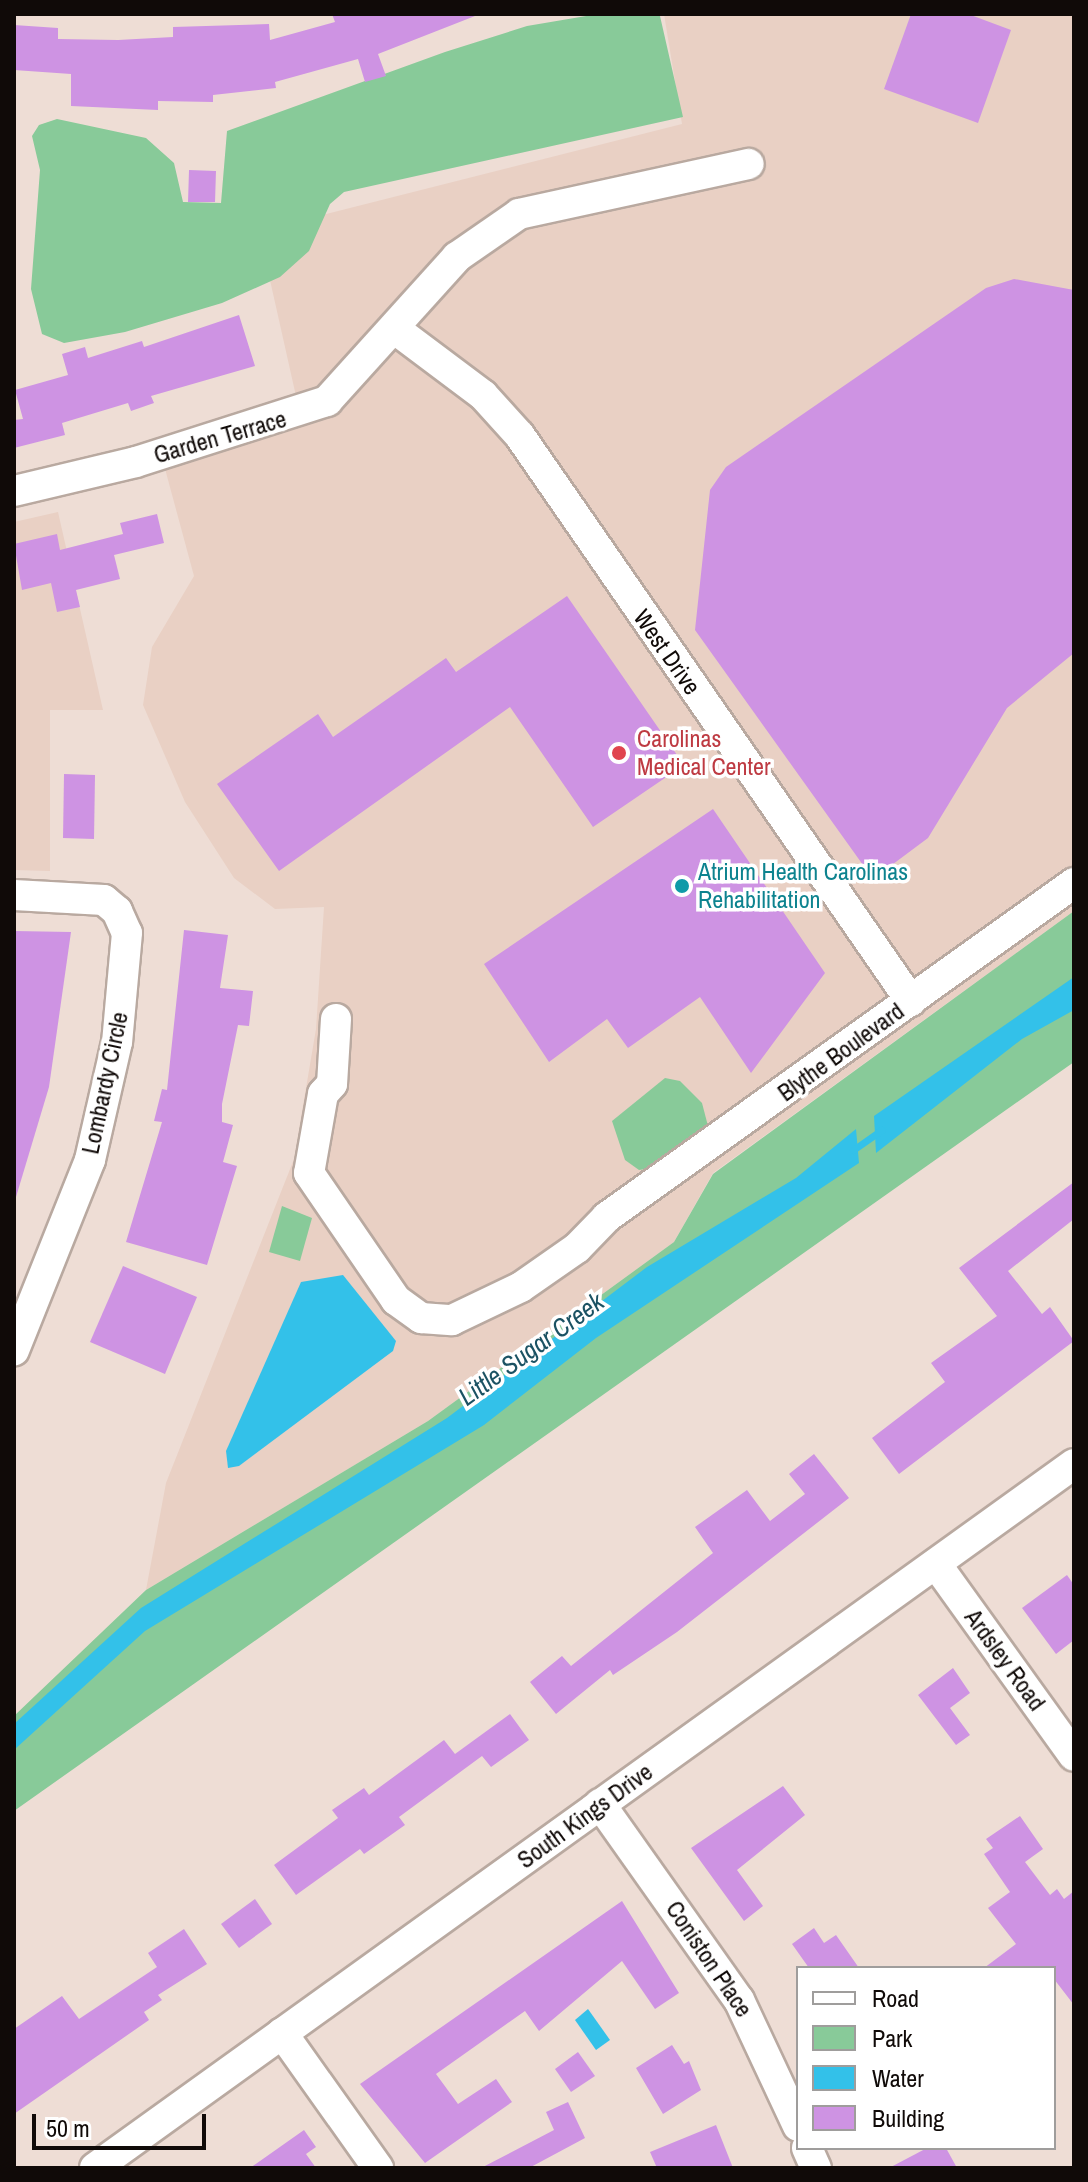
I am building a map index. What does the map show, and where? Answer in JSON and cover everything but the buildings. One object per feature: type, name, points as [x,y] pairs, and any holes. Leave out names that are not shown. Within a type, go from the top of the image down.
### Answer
[{"type":"street","name":"Garden Terrace","points":[[14,491],[301,414],[345,386],[457,257],[500,223],[538,207],[749,164]]},
{"type":"street","name":"West Drive","points":[[395,329],[483,395],[520,436],[911,1001]]},
{"type":"street","name":"Blythe Boulevard","points":[[323,1094],[309,1173],[396,1300],[421,1318],[438,1321],[462,1316],[490,1297],[521,1287],[577,1248],[607,1217],[1074,883]]},
{"type":"street","name":"Lombardy Circle","points":[[14,895],[104,900],[117,911],[127,933],[117,1042],[90,1160],[14,1350]]},
{"type":"street","name":"South Kings Drive","points":[[95,2168],[1074,1464]]},
{"type":"street","name":"Ardsley Road","points":[[936,1564],[1074,1756]]},
{"type":"street","name":"Coniston Place","points":[[600,1804],[739,2000],[796,2122]]},
{"type":"street","points":[[282,2033],[378,2168]]},
{"type":"shaded area","name":"Carolinas Medical Center","points":[[664,14],[1074,14],[1074,911],[713,1173],[674,1242],[428,1421],[146,1590],[166,1483],[294,1159],[316,1029],[324,907],[275,909],[234,878],[185,802],[143,705],[152,647],[194,576],[161,454],[300,414],[259,231],[682,124]]},
{"type":"shaded area","points":[[58,512],[103,710],[50,710],[50,871],[14,870],[14,522]]},
{"type":"green space","points":[[598,14],[660,16],[683,117],[344,192],[330,204],[309,251],[280,277],[222,303],[125,332],[64,343],[42,334],[31,289],[40,170],[32,136],[39,125],[57,119],[146,138],[174,163],[183,202],[221,203],[227,131],[445,52],[527,26]]},
{"type":"green space","points":[[1074,911],[1074,1062],[14,1811],[14,1716],[146,1590],[428,1421],[674,1242],[713,1174]]},
{"type":"green space","points":[[665,1078],[680,1081],[702,1103],[708,1126],[652,1168],[639,1170],[625,1160],[612,1121]]},
{"type":"green space","points":[[282,1206],[312,1218],[300,1261],[269,1252]]},
{"type":"water","points":[[1074,977],[1074,1010],[1022,1039],[876,1153],[874,1116]]},
{"type":"water","points":[[856,1129],[859,1163],[596,1338],[484,1425],[145,1631],[14,1750],[14,1724],[141,1608],[447,1418],[647,1267],[796,1178]]},
{"type":"water","points":[[343,1275],[396,1341],[393,1351],[239,1466],[228,1468],[226,1451],[301,1282]]},
{"type":"water","points":[[588,2009],[610,2040],[596,2050],[575,2020]]},
{"type":"waterway","name":"Little Sugar Creek","points":[[853,1150],[882,1130]]},
{"type":"place","name":"Carolinas Medical Center","points":[[619,753]]},
{"type":"place","name":"Atrium Health Carolinas Rehabilitation","points":[[682,886]]}]
